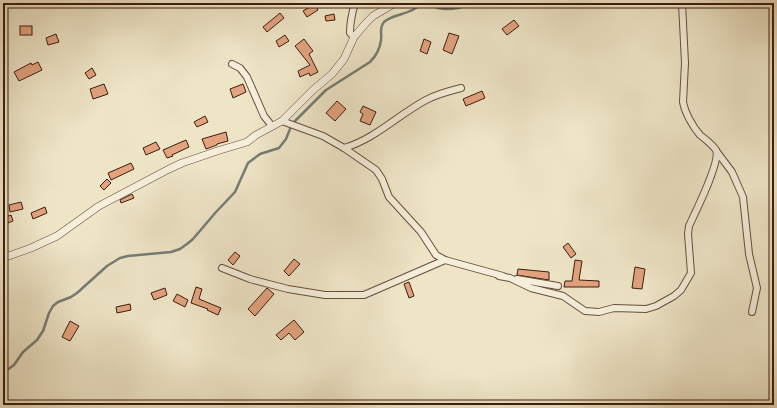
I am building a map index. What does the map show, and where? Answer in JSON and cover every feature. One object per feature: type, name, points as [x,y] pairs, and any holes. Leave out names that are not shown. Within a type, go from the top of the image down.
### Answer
[{"type":"street","points":[[354,37],[350,32],[350,25],[355,3]]},
{"type":"street","points":[[3,258],[31,248],[57,236],[99,206],[157,175],[182,163],[247,142],[256,135],[282,121],[313,90],[332,74],[344,60],[354,37],[373,16],[395,3]]},
{"type":"street","points":[[682,3],[685,63],[684,108],[699,134],[713,146],[732,172],[743,197],[749,254],[757,288],[752,312]]},
{"type":"street","points":[[232,64],[240,68],[247,77],[264,116],[272,126]]},
{"type":"street","points":[[344,148],[363,142],[399,116],[427,99],[461,88]]},
{"type":"street","points":[[282,121],[323,136],[344,148],[376,170],[382,179],[389,197],[421,232],[436,255],[445,260],[510,278],[531,288],[563,296],[579,308],[592,312],[614,308],[646,309],[666,301],[681,290],[691,273],[688,234],[689,226],[716,164],[717,152]]},
{"type":"street","points":[[222,268],[256,281],[288,289],[326,295],[364,295],[433,267],[445,260]]},
{"type":"street","points":[[499,276],[558,286]]},
{"type":"building","points":[[315,4],[318,10],[307,17],[303,11]]},
{"type":"building","points":[[280,13],[284,18],[267,32],[263,27]]},
{"type":"building","points":[[334,14],[335,20],[326,21],[325,16]]},
{"type":"building","points":[[514,20],[519,26],[507,35],[502,29]]},
{"type":"building","points":[[20,26],[32,26],[32,35],[20,35]]},
{"type":"building","points":[[449,33],[459,36],[452,54],[443,50]]},
{"type":"building","points":[[56,34],[59,42],[48,45],[46,38]]},
{"type":"building","points":[[285,35],[289,41],[279,47],[276,41]]},
{"type":"building","points":[[304,39],[313,51],[309,54],[318,72],[310,76],[309,73],[300,77],[298,71],[310,65],[295,46]]},
{"type":"building","points":[[424,39],[431,42],[427,54],[420,51]]},
{"type":"building","points":[[38,62],[42,70],[19,81],[14,72],[31,63],[32,65]]},
{"type":"building","points":[[92,68],[96,75],[89,79],[85,73]]},
{"type":"building","points":[[104,84],[108,94],[93,99],[90,89]]},
{"type":"building","points":[[243,84],[246,92],[233,98],[230,89]]},
{"type":"building","points":[[482,91],[485,98],[466,106],[463,99]]},
{"type":"building","points":[[337,101],[346,109],[335,121],[326,113]]},
{"type":"building","points":[[363,106],[376,112],[370,125],[360,121],[363,114],[360,112]]},
{"type":"building","points":[[205,116],[208,122],[197,127],[194,122]]},
{"type":"building","points":[[226,132],[228,141],[206,149],[202,139]]},
{"type":"building","points":[[186,140],[189,147],[167,158],[163,150]]},
{"type":"building","points":[[156,142],[160,149],[146,155],[143,148]]},
{"type":"building","points":[[131,163],[134,169],[111,180],[108,173]]},
{"type":"building","points":[[107,179],[111,183],[104,190],[100,186]]},
{"type":"building","points":[[132,194],[134,198],[121,203],[120,200]]},
{"type":"building","points":[[21,202],[23,209],[10,212],[9,205]]},
{"type":"building","points":[[45,207],[47,213],[33,219],[31,213]]},
{"type":"building","points":[[11,215],[13,221],[3,225],[3,218]]},
{"type":"building","points":[[568,243],[576,254],[571,258],[563,247]]},
{"type":"building","points":[[235,252],[240,256],[233,265],[228,260]]},
{"type":"building","points":[[294,259],[300,264],[289,276],[284,271]]},
{"type":"building","points":[[575,260],[582,261],[579,280],[599,281],[599,287],[564,287],[565,281],[572,281]]},
{"type":"building","points":[[635,267],[645,269],[642,289],[632,288]]},
{"type":"building","points":[[518,269],[549,272],[549,280],[517,275]]},
{"type":"building","points":[[409,282],[414,296],[409,298],[404,284]]},
{"type":"building","points":[[196,287],[202,289],[199,299],[221,308],[218,315],[207,310],[208,309],[191,303]]},
{"type":"building","points":[[165,288],[167,295],[154,300],[151,293]]},
{"type":"building","points":[[267,288],[274,294],[255,316],[248,309]]},
{"type":"building","points":[[177,294],[188,300],[185,307],[173,301]]},
{"type":"building","points":[[130,304],[131,310],[117,313],[116,307]]},
{"type":"building","points":[[294,320],[304,332],[295,340],[289,333],[281,340],[276,335]]},
{"type":"building","points":[[70,321],[79,326],[70,341],[62,337]]},
{"type":"waterway","points":[[3,373],[14,365],[23,352],[37,340],[43,331],[53,306],[77,293],[107,266],[120,258],[128,256],[171,252],[180,249],[193,239],[235,192],[248,163],[260,154],[279,148],[286,139],[292,124],[326,90],[372,60],[379,49],[381,31],[384,22],[420,5],[430,4],[438,8],[451,9],[460,8],[472,3]]}]
